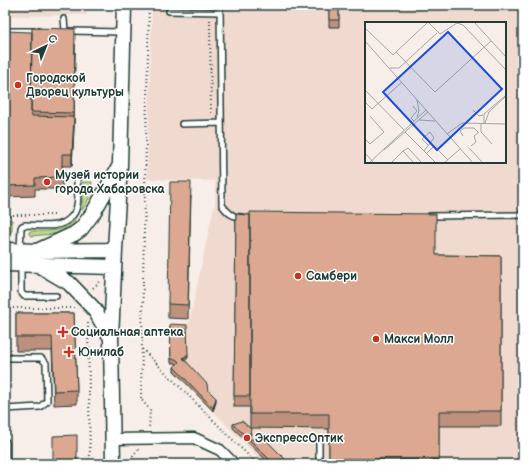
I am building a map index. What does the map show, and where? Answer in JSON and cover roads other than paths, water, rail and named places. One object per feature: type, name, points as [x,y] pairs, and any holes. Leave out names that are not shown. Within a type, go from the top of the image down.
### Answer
[{"type":"main road","points":[[113,464],[111,338],[120,165],[123,32],[125,8]]},
{"type":"main road","points":[[37,258],[81,229],[93,213],[120,165]]},
{"type":"main road","points":[[5,250],[20,257],[114,267]]},
{"type":"main road","points":[[37,258],[115,250]]},
{"type":"main road","points":[[5,264],[20,257]]},
{"type":"main road","points":[[37,258],[69,283],[94,309],[111,338]]},
{"type":"street","points":[[112,439],[194,438],[220,450],[234,464]]},
{"type":"lane","points":[[220,5],[222,205],[228,213],[237,217],[245,217]]},
{"type":"lane","points":[[169,11],[220,12]]},
{"type":"lane","points":[[64,19],[65,31]]},
{"type":"lane","points":[[5,31],[42,31]]},
{"type":"lane","points":[[58,31],[123,32]]},
{"type":"lane","points":[[182,124],[221,123]]},
{"type":"lane","points":[[56,296],[24,296],[21,292],[21,228],[25,225],[56,225],[68,220],[75,213],[77,206],[77,180]]},
{"type":"lane","points":[[427,216],[523,215]]},
{"type":"lane","points":[[5,358],[41,358],[46,363],[47,401],[40,407],[5,409]]},
{"type":"lane","points":[[5,442],[6,464]]},
{"type":"lane","points":[[319,442],[319,464]]},
{"type":"place","name":"Городской Дворец культуры","points":[[18,85]]},
{"type":"place","name":"Музей истории города Хабаровска","points":[[47,182]]},
{"type":"place","name":"Самбери","points":[[298,276]]},
{"type":"place","name":"Социальная аптека","points":[[63,332]]},
{"type":"place","name":"Макси Молл","points":[[376,339]]},
{"type":"place","name":"Юнилаб","points":[[69,352]]},
{"type":"place","name":"ЭкспрессОптик","points":[[247,438]]}]
